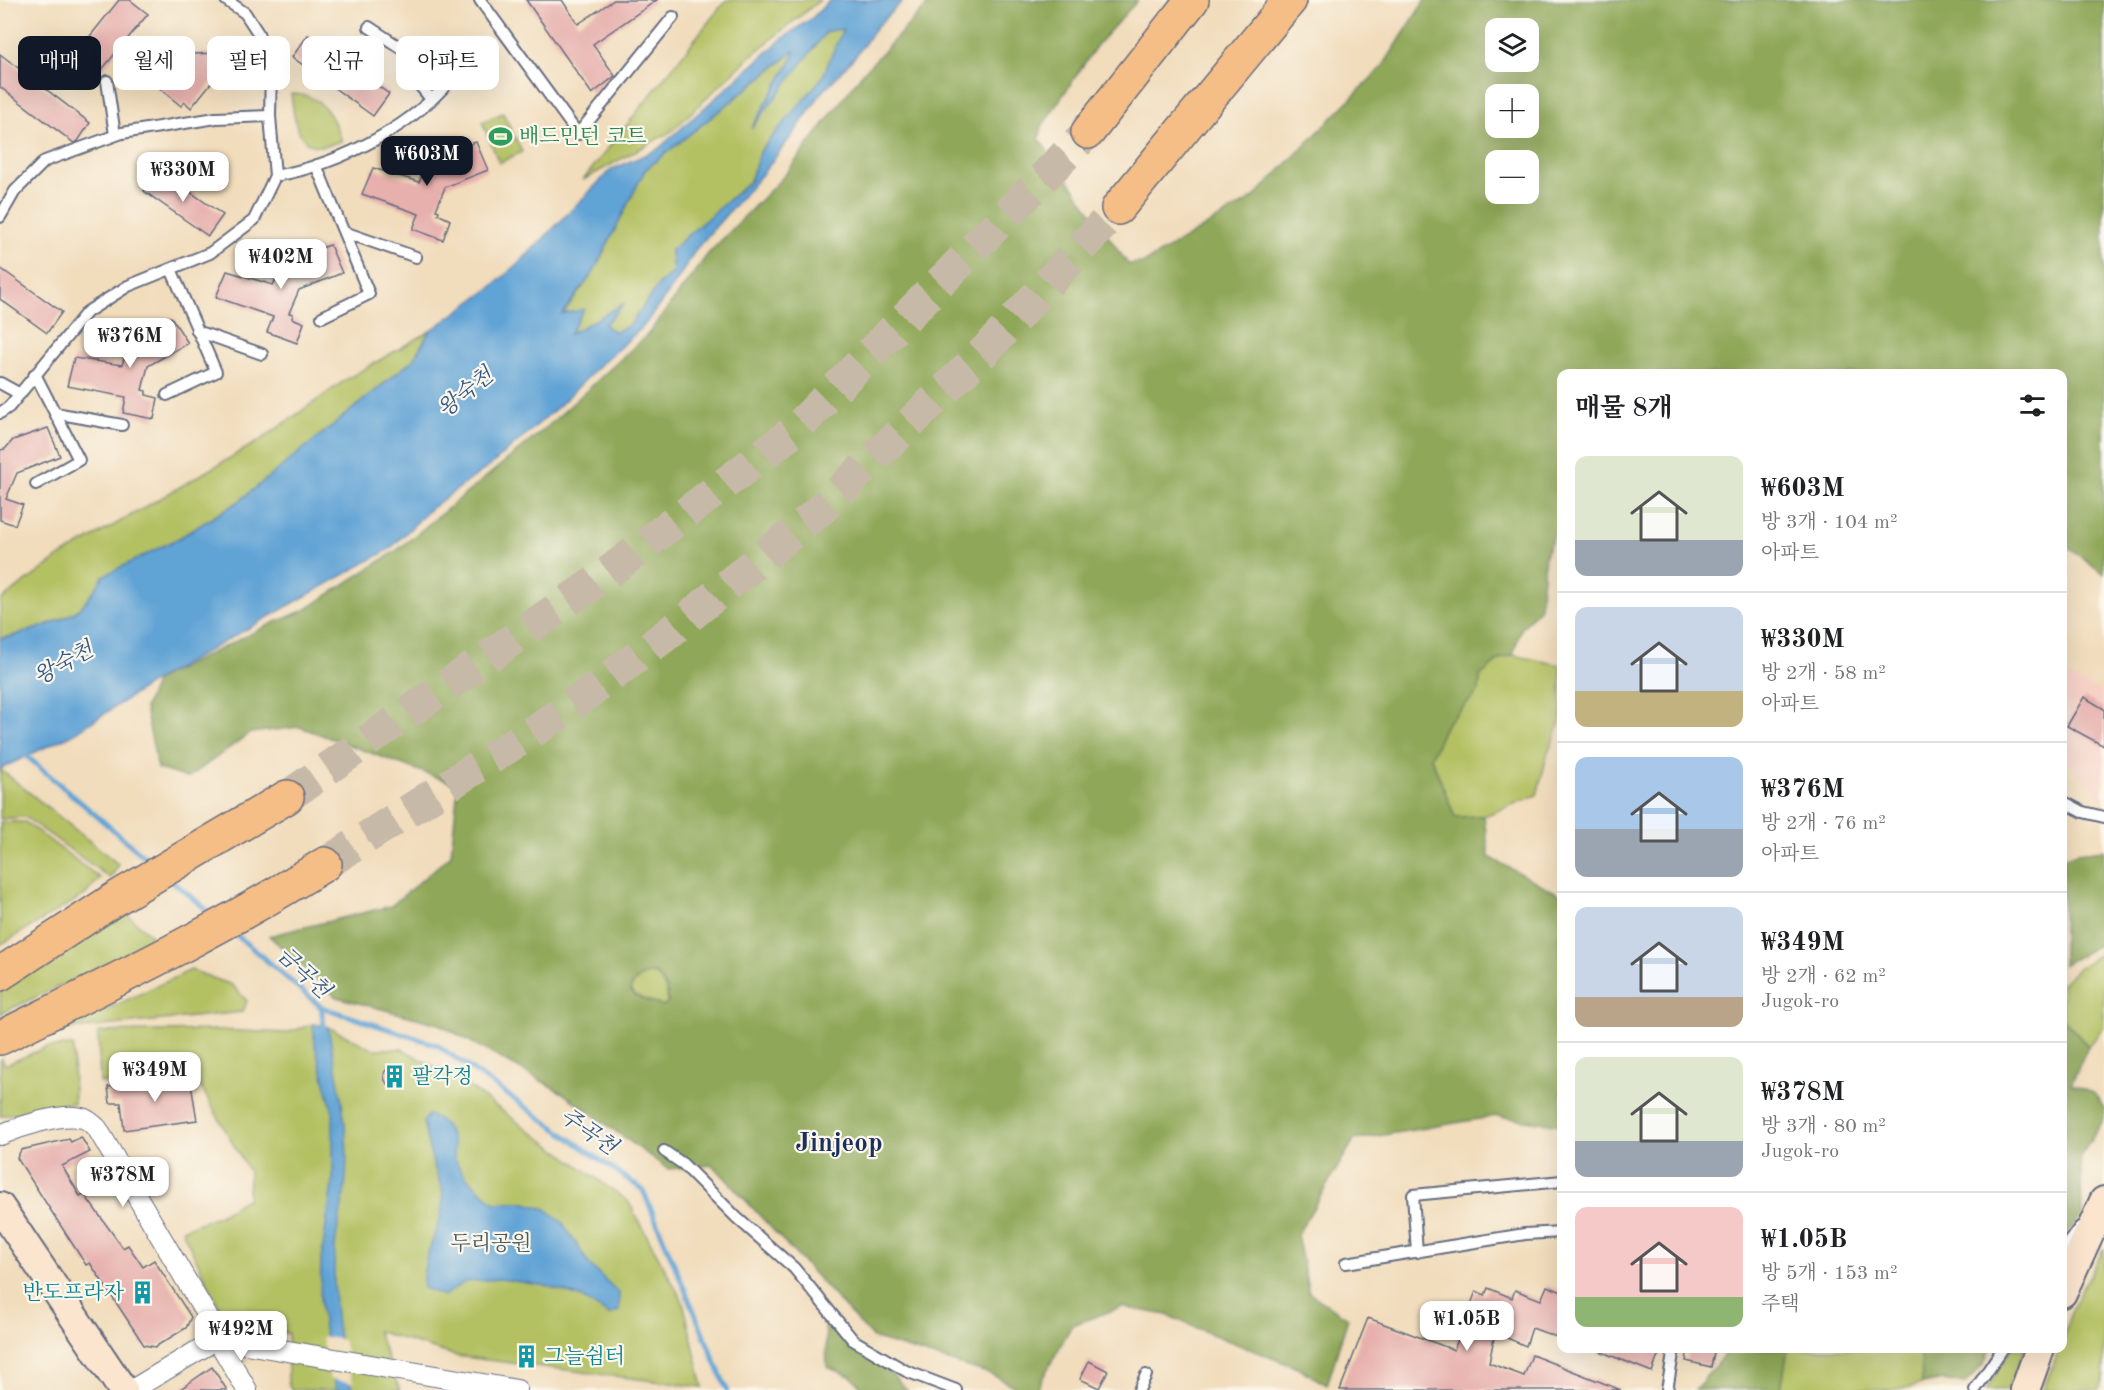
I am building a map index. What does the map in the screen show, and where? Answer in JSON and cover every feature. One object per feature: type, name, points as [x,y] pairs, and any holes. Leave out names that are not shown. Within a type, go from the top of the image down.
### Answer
[{"type":"highway","points":[[1088,132],[1192,0]]},
{"type":"highway","points":[[1118,208],[1290,0]]},
{"type":"highway","points":[[1,973],[115,899],[287,797]]},
{"type":"highway","points":[[9,1035],[180,948],[274,896],[325,864]]},
{"type":"street","points":[[0,1135],[14,1129],[70,1116],[88,1120],[97,1128],[247,1390]]},
{"type":"street","points":[[2067,1282],[2104,1200]]},
{"type":"street","points":[[0,1207],[123,1390]]},
{"type":"street","points":[[132,1390],[217,1339],[517,1390]]},
{"type":"street","points":[[2025,1390],[2038,1353]]},
{"type":"lane","points":[[0,413],[9,407],[87,312],[128,286],[210,253],[254,220],[274,176],[270,116],[271,71],[258,33],[245,13],[226,0]]},
{"type":"lane","points":[[480,0],[578,134],[673,17]]},
{"type":"lane","points":[[369,27],[407,52],[412,76],[431,99]]},
{"type":"lane","points":[[107,81],[115,135]]},
{"type":"lane","points":[[274,176],[332,160],[394,129],[441,90]]},
{"type":"lane","points":[[0,217],[15,191],[45,161],[115,135],[216,118],[270,116]]},
{"type":"lane","points":[[316,165],[369,294],[322,316]]},
{"type":"lane","points":[[344,232],[416,257]]},
{"type":"lane","points":[[167,395],[216,372],[171,269]]},
{"type":"lane","points":[[197,331],[262,354]]},
{"type":"lane","points":[[35,374],[79,460],[36,484]]},
{"type":"lane","points":[[0,383],[20,394]]},
{"type":"lane","points":[[55,413],[122,424]]},
{"type":"lane","points":[[2067,804],[2083,812],[2104,817]]},
{"type":"lane","points":[[664,1151],[683,1164],[737,1218],[794,1268],[853,1340],[906,1371],[956,1390]]},
{"type":"lane","points":[[1417,1252],[1413,1196],[1557,1182]]},
{"type":"lane","points":[[2067,1245],[2104,1200]]},
{"type":"lane","points":[[1346,1263],[1525,1234],[1557,1232]]},
{"type":"lane","points":[[1667,1390],[1673,1353]]},
{"type":"lane","points":[[1975,1390],[2000,1353]]},
{"type":"lane","points":[[1139,1390],[1146,1375]]},
{"type":"shaded area","points":[[2067,676],[2104,693],[2104,800],[2067,762],[2067,742],[2069,740],[2067,734]]},
{"type":"green space","points":[[726,0],[820,0],[753,54],[672,131],[583,180]]},
{"type":"green space","points":[[932,0],[1138,0],[1097,45],[1042,126],[1039,139],[1128,264],[1144,263],[1253,198],[1383,66],[1425,0],[2104,0],[2104,574],[2067,546],[2067,369],[1557,369],[1557,529],[1545,555],[1540,608],[1521,629],[1513,655],[1500,659],[1480,676],[1479,691],[1446,724],[1431,757],[1455,817],[1484,816],[1489,857],[1557,893],[1557,1124],[1497,1116],[1354,1140],[1297,1235],[1309,1293],[1348,1318],[1327,1385],[1300,1369],[1167,1315],[1122,1307],[1072,1325],[1036,1390],[1021,1390],[991,1374],[873,1338],[713,1165],[668,1169],[561,1092],[439,1024],[336,997],[269,936],[391,906],[451,855],[458,785],[300,727],[250,733],[188,778],[158,769],[145,708],[156,680],[273,623],[305,610],[396,551],[547,427],[649,333],[708,254],[785,175],[862,74]],"holes":[[[649,974],[657,975],[667,992],[668,1003],[662,1006],[635,996],[630,990],[637,979]]]},
{"type":"green space","points":[[843,29],[822,78],[761,150],[750,181],[671,250],[673,272],[660,283],[630,325],[615,332],[604,325],[623,305],[569,335],[562,315],[593,273],[645,170],[795,51],[755,123],[827,31]]},
{"type":"green space","points":[[291,94],[311,97],[325,108],[335,123],[342,141],[321,146],[304,140],[297,126]]},
{"type":"green space","name":"배드민턴 코트","points":[[503,113],[522,152],[499,163],[482,122]]},
{"type":"green space","points":[[430,331],[413,360],[238,502],[181,537],[104,576],[75,612],[38,628],[0,638],[0,601],[61,556],[259,441],[347,379]]},
{"type":"green space","points":[[1513,655],[1557,664],[1557,731],[1547,756],[1537,795],[1484,816],[1455,817],[1431,757],[1446,724],[1479,691],[1480,676],[1500,659]]},
{"type":"green space","points":[[0,769],[119,865],[110,878],[25,817],[0,819]]},
{"type":"green space","points":[[0,822],[25,822],[100,878],[85,895],[0,945]]},
{"type":"green space","points":[[2104,850],[2104,942],[2067,963],[2067,857]]},
{"type":"green space","points":[[127,914],[152,937],[121,957],[0,1014],[0,988]]},
{"type":"green space","points":[[2104,952],[2104,1028],[2088,1046],[2067,1023],[2067,979],[2079,967]]},
{"type":"green space","points":[[191,970],[232,985],[247,1001],[243,1012],[62,1030]]},
{"type":"green space","points":[[649,974],[657,975],[665,988],[667,1003],[663,1006],[635,996],[630,990],[637,979]]},
{"type":"green space","points":[[2067,1023],[2088,1046],[2071,1084],[2094,1092],[2104,1108],[2104,1119],[2080,1157],[2082,1216],[2067,1233]]},
{"type":"green space","name":"두리공원","points":[[313,1024],[328,1027],[373,1049],[402,1049],[459,1080],[628,1201],[683,1302],[703,1387],[456,1356],[377,1331],[400,1390],[291,1390],[288,1383],[288,1333],[227,1323],[182,1230],[220,1215],[248,1198],[249,1172],[193,1073],[100,1083],[98,1032],[219,1030],[286,1033]]},
{"type":"green space","points":[[73,1046],[74,1103],[0,1116],[0,1060],[2,1058],[5,1065],[47,1047]]},
{"type":"green space","points":[[2104,1248],[2104,1376],[2098,1390],[2043,1390],[2057,1353],[2067,1353],[2067,1324]]},
{"type":"green space","points":[[825,1320],[847,1341],[882,1364],[907,1390],[864,1390],[852,1377],[827,1367]]},
{"type":"green space","points":[[1726,1353],[1787,1353],[1781,1389],[1695,1390]]},
{"type":"green space","points":[[1787,1353],[1921,1353],[1922,1384],[1899,1390],[1780,1390]]},
{"type":"green space","points":[[1921,1353],[1988,1353],[1984,1363],[1965,1384],[1944,1380],[1922,1384]]},
{"type":"green space","points":[[2009,1353],[2023,1353],[2007,1390],[1986,1390]]},
{"type":"water","name":"왕숙천","points":[[830,0],[904,0],[877,26],[858,53],[820,95],[763,173],[696,249],[674,285],[643,327],[601,364],[559,406],[491,465],[430,509],[390,549],[156,680],[73,734],[0,769],[0,638],[38,628],[75,612],[90,596],[103,576],[181,537],[238,502],[413,360],[430,331],[489,289],[518,264],[611,170],[658,149],[783,38],[812,18]],"holes":[[[843,29],[822,78],[761,150],[750,181],[671,250],[673,272],[660,283],[630,325],[615,332],[604,325],[625,303],[570,334],[584,309],[562,314],[593,273],[645,170],[794,51],[794,56],[751,129],[827,31]]]},
{"type":"water","name":"금곡천","points":[[313,1024],[328,1027],[344,1121],[346,1177],[336,1241],[334,1285],[339,1339],[353,1390],[337,1390],[330,1370],[320,1301],[321,1260],[333,1178],[333,1113],[315,1045]]},
{"type":"water","points":[[428,1115],[441,1121],[447,1128],[459,1167],[473,1184],[495,1203],[522,1202],[546,1209],[563,1223],[589,1264],[619,1293],[619,1311],[609,1315],[580,1297],[547,1286],[500,1279],[465,1282],[444,1296],[423,1288],[425,1263],[439,1221],[443,1198],[423,1122]]},
{"type":"pier","points":[[322,1336],[343,1340],[353,1383],[330,1379]]},
{"type":"building","points":[[119,0],[130,0],[148,14],[130,36],[113,36],[113,56],[101,71],[101,36],[90,36]]},
{"type":"building","points":[[526,0],[562,0],[578,24],[614,0],[657,0],[593,44],[615,76],[592,94]]},
{"type":"building","points":[[302,43],[302,64],[292,57]]},
{"type":"building","points":[[207,53],[207,88],[191,108],[185,102],[181,106],[162,90],[195,90],[195,54]]},
{"type":"building","points":[[0,54],[18,68],[18,90],[47,90],[90,123],[78,141],[74,143],[0,87]]},
{"type":"building","points":[[337,90],[384,90],[389,94],[373,116]]},
{"type":"building","points":[[476,142],[488,170],[445,187],[436,210],[439,211],[438,214],[450,220],[443,240],[413,229],[419,214],[362,194],[373,168],[419,182],[428,163],[433,163],[441,154]]},
{"type":"building","points":[[159,170],[223,215],[208,236],[144,191]]},
{"type":"building","points":[[330,245],[342,273],[299,290],[289,313],[293,314],[292,318],[304,323],[297,343],[267,332],[273,317],[216,297],[227,271],[273,285],[282,267],[287,266],[295,257]]},
{"type":"building","points":[[0,268],[62,312],[47,333],[0,299]]},
{"type":"building","points":[[171,317],[188,343],[148,366],[142,390],[146,391],[146,395],[158,398],[154,419],[123,413],[126,397],[67,386],[74,358],[122,365],[128,346],[139,334]]},
{"type":"building","points":[[48,428],[60,456],[17,473],[6,499],[23,505],[15,525],[0,520],[0,450],[5,449],[13,440]]},
{"type":"building","points":[[2084,697],[2104,709],[2104,746],[2067,726]]},
{"type":"building","name":"팔각정","points":[[390,1066],[398,1066],[404,1072],[404,1080],[398,1086],[390,1086],[384,1080],[384,1072]]},
{"type":"building","points":[[190,1078],[197,1120],[124,1130],[121,1103],[110,1103],[108,1087]]},
{"type":"building","points":[[81,1137],[90,1152],[62,1166],[80,1196],[84,1194],[123,1248],[128,1245],[143,1267],[154,1260],[191,1317],[186,1328],[155,1347],[144,1345],[90,1263],[86,1265],[17,1158],[21,1150],[69,1139],[71,1142]]},
{"type":"building","points":[[1547,1286],[1557,1290],[1557,1337],[1532,1328],[1526,1346],[1495,1333],[1489,1363],[1524,1376],[1532,1355],[1621,1390],[1340,1390],[1368,1318],[1454,1350],[1476,1291],[1485,1295],[1488,1288],[1512,1298],[1515,1290],[1541,1300]]},
{"type":"building","points":[[1604,1353],[1659,1353],[1652,1372]]},
{"type":"building","points":[[1687,1353],[1714,1353],[1711,1367],[1686,1361]]},
{"type":"building","points":[[1089,1361],[1108,1371],[1099,1388],[1080,1379]]},
{"type":"building","points":[[212,1367],[227,1390],[179,1390]]},
{"type":"waterway","name":"금곡천","points":[[23,753],[153,864]]},
{"type":"waterway","name":"금곡천","points":[[171,880],[214,916]]},
{"type":"waterway","name":"금곡천","points":[[233,932],[321,1007],[325,1032]]},
{"type":"waterway","name":"주곡천","points":[[321,1007],[437,1045],[643,1190],[727,1390]]},
{"type":"tunnel","points":[[287,797],[601,578],[795,430],[1088,132]]},
{"type":"tunnel","points":[[325,864],[560,714],[665,636],[818,512],[985,351],[1118,208]]},
{"type":"place","name":"배드민턴 코트","points":[[501,137]]},
{"type":"place","name":"팔각정","points":[[394,1077]]},
{"type":"place","name":"반도프라자","points":[[142,1293]]},
{"type":"place","name":"그늘쉼터","points":[[526,1357]]},
{"type":"district","name":"Jinjeop","points":[[839,1143]]}]
